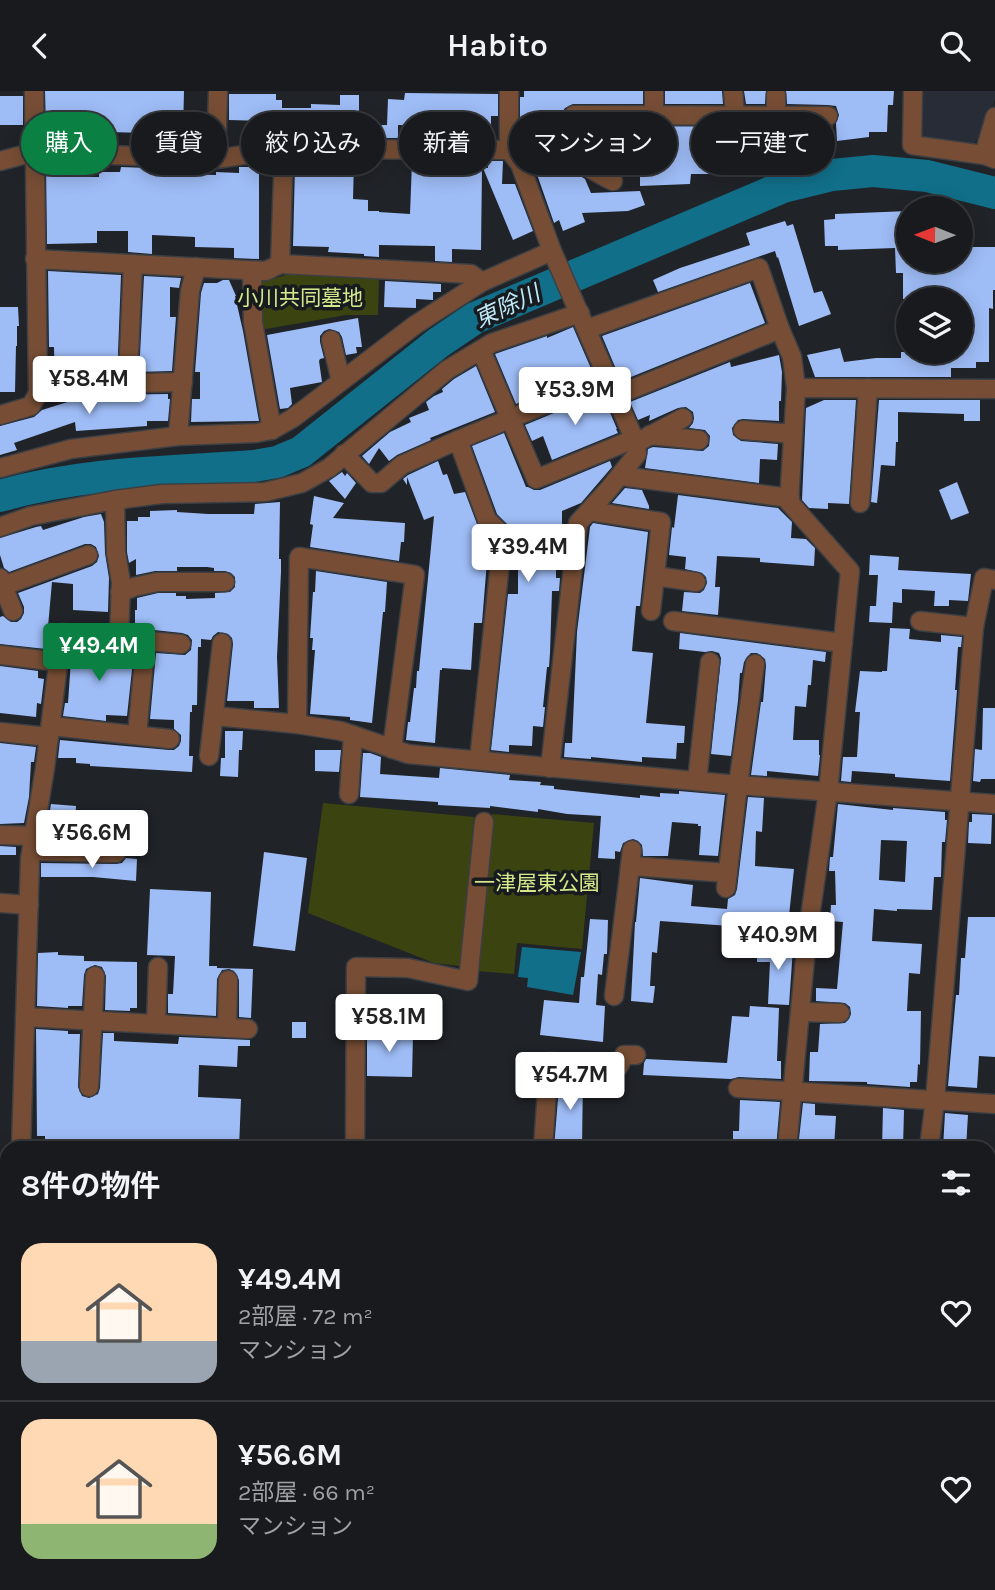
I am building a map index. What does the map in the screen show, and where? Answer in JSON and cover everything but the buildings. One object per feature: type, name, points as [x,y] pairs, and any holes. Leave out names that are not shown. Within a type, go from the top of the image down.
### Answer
[{"type":"street","points":[[34,91],[34,112]]},
{"type":"street","points":[[217,112],[218,91]]},
{"type":"street","points":[[509,91],[509,112]]},
{"type":"street","points":[[654,91],[654,112]]},
{"type":"street","points":[[733,91],[735,112]]},
{"type":"street","points":[[913,91],[912,145],[990,157],[995,117]]},
{"type":"street","points":[[776,95],[776,112]]},
{"type":"street","points":[[580,112],[591,107],[630,112]]},
{"type":"street","points":[[798,112],[820,109]]},
{"type":"street","points":[[385,149],[509,150]]},
{"type":"street","points":[[0,161],[21,155]]},
{"type":"street","points":[[0,415],[30,406],[38,393],[33,175]]},
{"type":"street","points":[[280,264],[283,175]]},
{"type":"street","points":[[524,175],[552,251],[611,388],[640,439],[637,454],[578,523],[550,768]]},
{"type":"street","points":[[599,175],[613,181]]},
{"type":"street","points":[[0,468],[71,449],[178,436],[272,430],[293,418],[415,325],[482,282],[552,251]]},
{"type":"street","points":[[35,259],[253,271],[266,271],[280,264],[471,274],[482,282]]},
{"type":"street","points":[[129,354],[133,264]]},
{"type":"street","points":[[178,436],[190,291],[196,267]]},
{"type":"street","points":[[0,527],[31,516],[115,500],[162,494],[265,492],[302,483],[329,468],[447,370],[492,343],[534,327],[759,268],[792,357],[796,388],[789,502],[850,571],[828,792],[807,938],[789,1141]]},
{"type":"street","points":[[253,271],[253,322],[272,430]]},
{"type":"street","points":[[344,454],[372,483],[381,483],[401,465],[510,419],[611,388],[780,329]]},
{"type":"street","points":[[331,340],[341,381]]},
{"type":"street","points":[[481,350],[536,479],[640,439],[683,418]]},
{"type":"street","points":[[98,384],[183,382]]},
{"type":"street","points":[[796,388],[995,389]]},
{"type":"street","points":[[860,503],[868,388]]},
{"type":"street","points":[[743,430],[793,434]]},
{"type":"street","points":[[640,439],[699,440]]},
{"type":"street","points":[[458,440],[487,520],[503,535],[479,760]]},
{"type":"street","points":[[628,477],[790,498]]},
{"type":"street","points":[[115,500],[120,592],[119,638]]},
{"type":"street","points":[[589,511],[661,522],[652,611]]},
{"type":"street","points":[[13,611],[2,582],[88,555]]},
{"type":"street","points":[[297,724],[299,557],[415,575],[392,749]]},
{"type":"street","points":[[655,576],[696,582]]},
{"type":"street","points":[[930,1141],[974,627],[984,578],[995,580]]},
{"type":"street","points":[[120,592],[157,582],[225,583]]},
{"type":"street","points":[[673,621],[843,643]]},
{"type":"street","points":[[920,621],[974,627]]},
{"type":"street","points":[[21,1141],[33,843],[62,633],[181,644]]},
{"type":"street","points":[[137,735],[146,640]]},
{"type":"street","points":[[209,756],[222,643]]},
{"type":"street","points":[[0,655],[59,662]]},
{"type":"street","points":[[697,781],[710,662]]},
{"type":"street","points":[[614,996],[631,858],[727,881],[738,785],[759,696],[755,664]]},
{"type":"street","points":[[215,716],[341,731],[408,754],[738,785],[995,804]]},
{"type":"street","points":[[0,733],[50,731],[170,739]]},
{"type":"street","points":[[349,794],[353,735]]},
{"type":"street","points":[[355,1141],[356,967],[408,968],[468,981],[484,822]]},
{"type":"street","points":[[0,835],[33,843],[117,853]]},
{"type":"street","points":[[0,903],[29,905]]},
{"type":"street","points":[[754,933],[807,938]]},
{"type":"street","points":[[156,1024],[158,967]]},
{"type":"street","points":[[89,1087],[94,976]]},
{"type":"street","points":[[227,1028],[228,980]]},
{"type":"street","points":[[800,1012],[840,1013]]},
{"type":"street","points":[[25,1017],[248,1029]]},
{"type":"street","points":[[543,1141],[549,1062],[619,1066],[624,1055],[636,1055]]},
{"type":"street","points":[[738,1088],[995,1104]]},
{"type":"shaded area","points":[[921,91],[995,91],[984,134],[973,143],[927,141],[921,134]]},
{"type":"green space","name":"小川共同墓地","points":[[299,271],[379,278],[378,315],[346,315],[260,330],[259,279],[276,278]]},
{"type":"green space","points":[[323,803],[474,817],[460,966],[434,963],[308,913]]},
{"type":"green space","name":"一津屋東公園","points":[[492,814],[594,823],[582,949],[517,943],[514,974],[478,971]]},
{"type":"water","points":[[522,947],[581,952],[573,995],[527,987],[528,978],[518,977]]},
{"type":"waterway","name":"東除川","points":[[0,496],[94,478],[277,462],[301,452],[438,343],[475,318],[783,187],[832,175],[873,171],[927,176],[995,193]]}]
